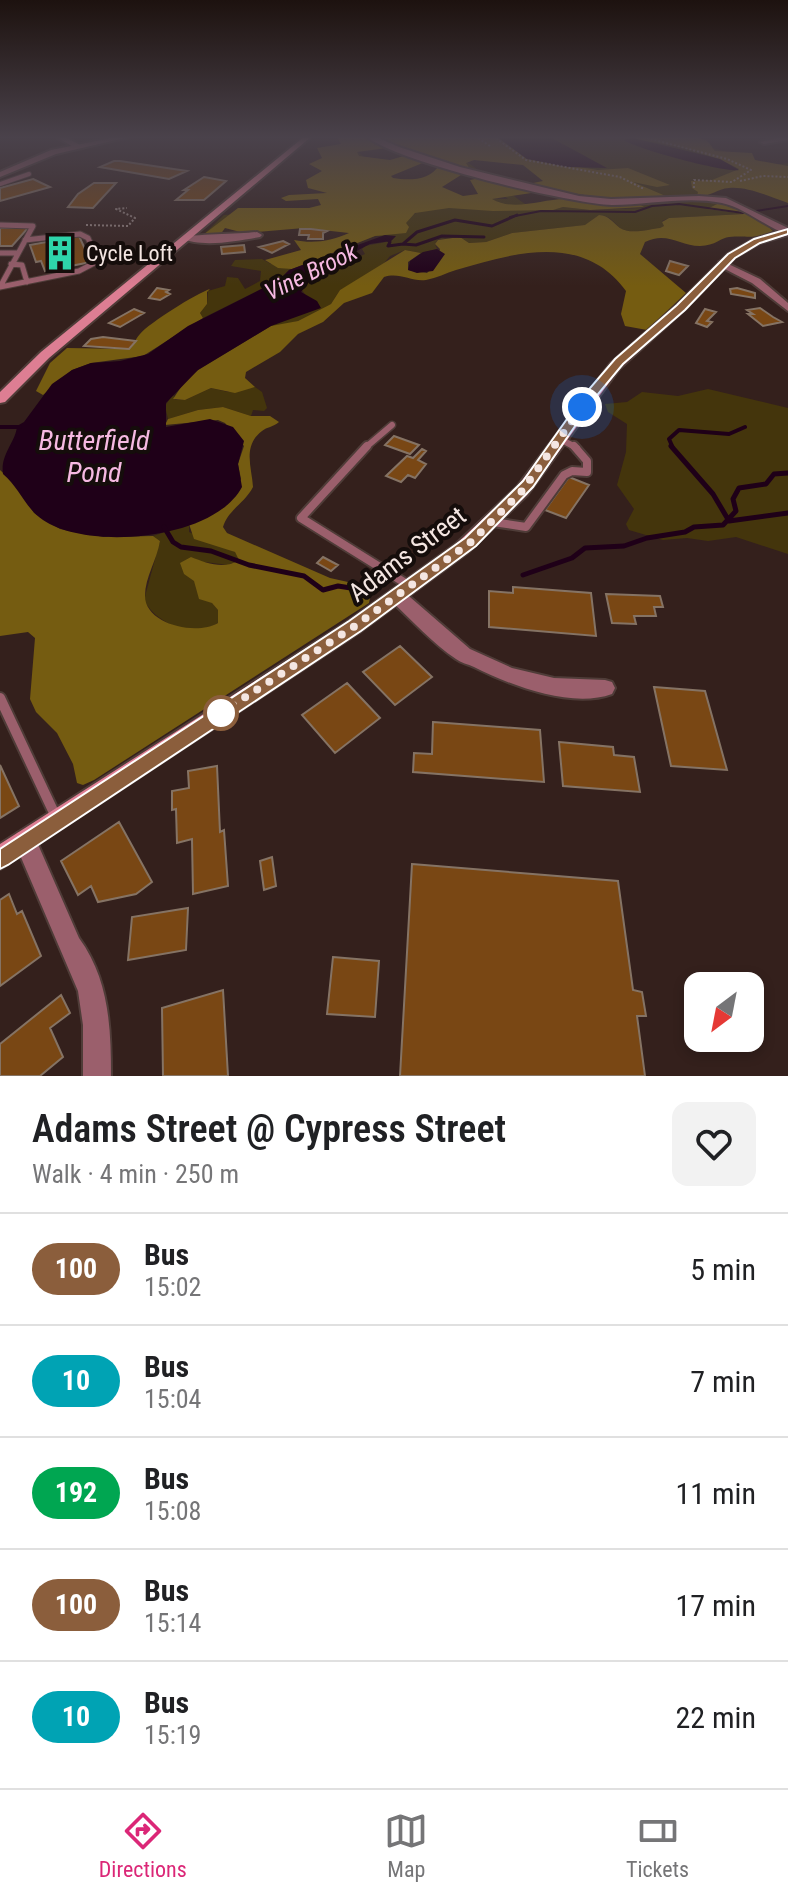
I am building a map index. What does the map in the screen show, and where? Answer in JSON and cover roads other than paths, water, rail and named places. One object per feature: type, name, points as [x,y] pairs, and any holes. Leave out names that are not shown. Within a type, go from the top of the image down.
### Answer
[{"type":"main road","points":[[0,399],[45,355],[248,186]]},
{"type":"main road","name":"Adams Street","points":[[0,857],[404,591],[493,522],[528,484],[612,369],[681,307],[722,264],[748,245],[788,232]]},
{"type":"street","points":[[526,186],[579,199],[611,202],[704,199],[736,204],[788,232]]},
{"type":"street","points":[[186,238],[257,235]]},
{"type":"street","points":[[722,264],[752,279],[788,308]]},
{"type":"street","points":[[404,591],[464,655],[475,657],[509,676],[562,690],[605,688]]},
{"type":"street","points":[[25,841],[70,947],[82,961],[98,1025],[97,1076]]},
{"type":"lane","points":[[0,225],[33,226],[0,287]]},
{"type":"lane","points":[[0,287],[79,271],[98,261],[87,237],[74,233],[25,240]]},
{"type":"lane","points":[[0,253],[17,253]]},
{"type":"lane","points":[[11,264],[22,265],[27,282]]},
{"type":"lane","points":[[392,425],[370,443],[301,518],[404,591]]},
{"type":"lane","points":[[493,522],[526,527],[564,475],[572,471],[587,472],[586,457],[560,439]]},
{"type":"lane","points":[[0,698],[58,820]]},
{"type":"water","name":"Butterfield Pond","points":[[385,235],[396,236],[391,241],[370,244],[309,276],[309,282],[301,292],[317,301],[321,308],[271,326],[198,370],[166,403],[166,427],[210,419],[233,427],[244,441],[238,464],[242,487],[227,505],[205,519],[179,529],[149,535],[118,537],[63,530],[37,515],[3,474],[4,460],[17,426],[24,422],[52,384],[72,370],[91,363],[120,361],[148,354],[188,326],[279,280],[289,270]]},
{"type":"water","points":[[437,249],[445,254],[433,271],[417,273],[408,270],[410,261],[423,252]]},
{"type":"waterway","name":"Vine Brook","points":[[514,216],[541,211],[635,212],[652,206],[679,204],[743,213]]},
{"type":"waterway","name":"Vine Brook","points":[[756,211],[788,206]]},
{"type":"waterway","name":"Vine Brook","points":[[403,244],[417,232],[455,220],[492,226],[514,216]]},
{"type":"waterway","name":"Vine Brook","points":[[510,217],[514,216]]},
{"type":"waterway","points":[[403,244],[416,245],[442,236],[484,237]]},
{"type":"waterway","name":"Vine Brook","points":[[387,239],[390,242],[388,246],[403,244]]},
{"type":"waterway","name":"Vine Brook","points":[[0,427],[20,427]]},
{"type":"waterway","points":[[673,448],[669,439],[679,430],[729,434],[745,427]]},
{"type":"waterway","points":[[671,446],[713,494],[728,519]]},
{"type":"waterway","points":[[728,519],[736,511],[733,499],[739,488],[766,484],[774,474],[788,473]]},
{"type":"waterway","points":[[728,519],[788,513]]},
{"type":"waterway","points":[[523,575],[572,558],[585,548],[624,546],[647,538],[685,532],[694,527],[723,525],[728,519]]},
{"type":"waterway","points":[[164,527],[173,542],[181,547],[211,551],[249,565],[304,576],[323,590],[338,586],[370,591]]},
{"type":"place","name":"Cycle Loft","points":[[60,253]]}]
